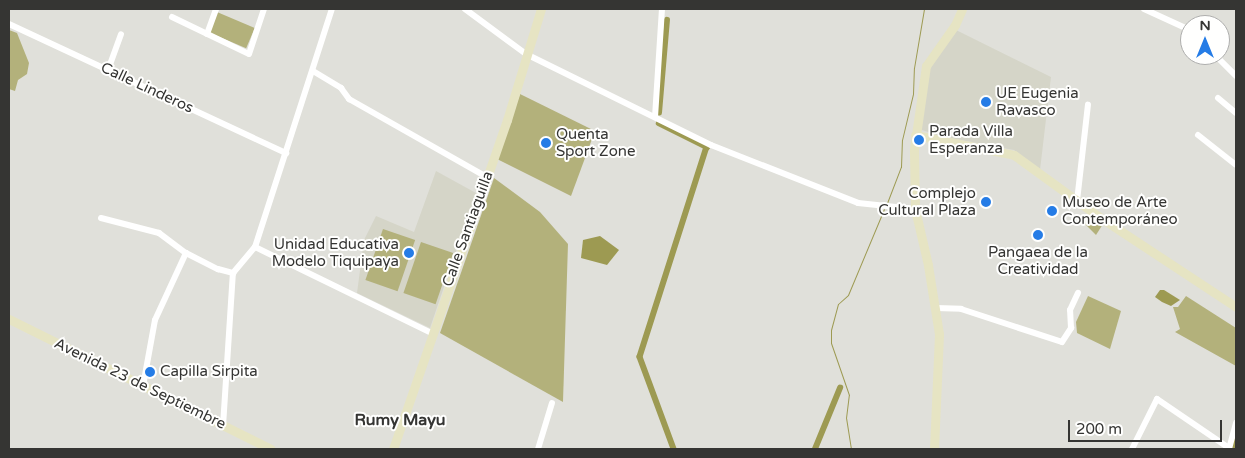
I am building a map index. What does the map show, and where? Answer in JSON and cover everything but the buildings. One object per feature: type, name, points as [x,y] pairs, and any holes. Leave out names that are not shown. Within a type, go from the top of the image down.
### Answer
[{"type":"main road","name":"Calle Santiaguilla","points":[[393,449],[431,333],[487,177],[541,9]]},
{"type":"main road","points":[[934,449],[939,363],[936,308],[915,209],[915,135],[929,58],[955,25],[962,9]]},
{"type":"main road","points":[[915,135],[1014,156],[1077,202],[1236,308]]},
{"type":"main road","name":"Avenida 23 de Septiembre","points":[[9,319],[270,449]]},
{"type":"street","points":[[207,34],[216,9]]},
{"type":"street","points":[[172,17],[249,54],[264,9]]},
{"type":"street","points":[[223,426],[233,272],[256,247],[332,9]]},
{"type":"street","points":[[465,9],[526,54],[711,145],[858,203],[884,208],[915,209]]},
{"type":"street","points":[[655,118],[662,9]]},
{"type":"street","points":[[1144,9],[1180,25]]},
{"type":"street","name":"Calle Linderos","points":[[9,24],[286,153]]},
{"type":"street","points":[[108,70],[121,34]]},
{"type":"street","points":[[1225,65],[1236,76]]},
{"type":"street","points":[[313,71],[341,88],[349,100],[487,177]]},
{"type":"street","points":[[1218,98],[1236,113]]},
{"type":"street","points":[[1077,202],[1075,196],[1088,105]]},
{"type":"street","points":[[1198,135],[1236,165]]},
{"type":"street","points":[[101,218],[159,234],[186,253],[218,269],[233,272]]},
{"type":"street","points":[[256,247],[431,333]]},
{"type":"street","points":[[143,386],[155,320],[186,253]]},
{"type":"street","points":[[936,308],[961,309],[1062,342],[1071,328],[1070,310],[1078,293]]},
{"type":"street","points":[[1132,449],[1157,399],[1229,449],[1236,423]]},
{"type":"street","points":[[538,449],[552,403]]},
{"type":"shaded area","points":[[217,12],[255,28],[246,48],[208,32]]},
{"type":"shaded area","points":[[9,30],[17,33],[29,63],[27,74],[18,80],[15,91],[9,89]]},
{"type":"shaded area","name":"UE Eugenia Ravasco","points":[[956,30],[1051,77],[1040,170],[1014,150],[940,136],[919,129],[929,67]]},
{"type":"shaded area","name":"Quenta Sport Zone","points":[[520,94],[595,131],[571,196],[497,159]]},
{"type":"shaded area","name":"Unidad Educativa Modelo Tiquipaya","points":[[436,171],[476,193],[430,328],[357,293],[364,240],[376,216],[414,232]]},
{"type":"shaded area","points":[[494,178],[540,212],[568,244],[563,402],[440,333]]},
{"type":"shaded area","points":[[1089,214],[1103,224],[1096,235],[1084,223]]},
{"type":"shaded area","points":[[383,229],[415,240],[398,291],[365,280]]},
{"type":"shaded area","points":[[600,236],[619,250],[607,265],[581,258],[583,240]]},
{"type":"shaded area","points":[[421,242],[453,253],[436,304],[403,293]]},
{"type":"shaded area","points":[[1160,290],[1164,290],[1180,300],[1171,306],[1162,302],[1155,297]]},
{"type":"shaded area","points":[[1088,296],[1121,311],[1110,349],[1077,333],[1076,322]]},
{"type":"shaded area","points":[[1186,296],[1236,328],[1236,366],[1175,332],[1180,329],[1173,307],[1178,307]]},
{"type":"waterway","points":[[887,203],[901,167],[902,140],[913,94],[914,68],[924,9]]},
{"type":"waterway","points":[[659,113],[667,20]]},
{"type":"waterway","points":[[659,123],[707,147],[640,357],[674,449]]},
{"type":"waterway","points":[[851,449],[846,418],[849,395],[831,343],[831,330],[838,304],[848,295],[884,209]]},
{"type":"waterway","points":[[815,449],[840,388]]},
{"type":"waterway","points":[[1231,449],[1236,436]]},
{"type":"place","name":"UE Eugenia Ravasco","points":[[986,102]]},
{"type":"place","name":"Parada Villa Esperanza","points":[[919,140]]},
{"type":"place","name":"Quenta Sport Zone","points":[[546,143]]},
{"type":"place","name":"Complejo Cultural Plaza","points":[[986,202]]},
{"type":"place","name":"Museo de Arte Contemporáneo","points":[[1052,211]]},
{"type":"place","name":"Pangaea de la Creatividad","points":[[1038,235]]},
{"type":"place","name":"Unidad Educativa Modelo Tiquipaya","points":[[409,253]]},
{"type":"place","name":"Capilla Sirpita","points":[[150,372]]},
{"type":"district","name":"Rumy Mayu","points":[[400,420]]}]
